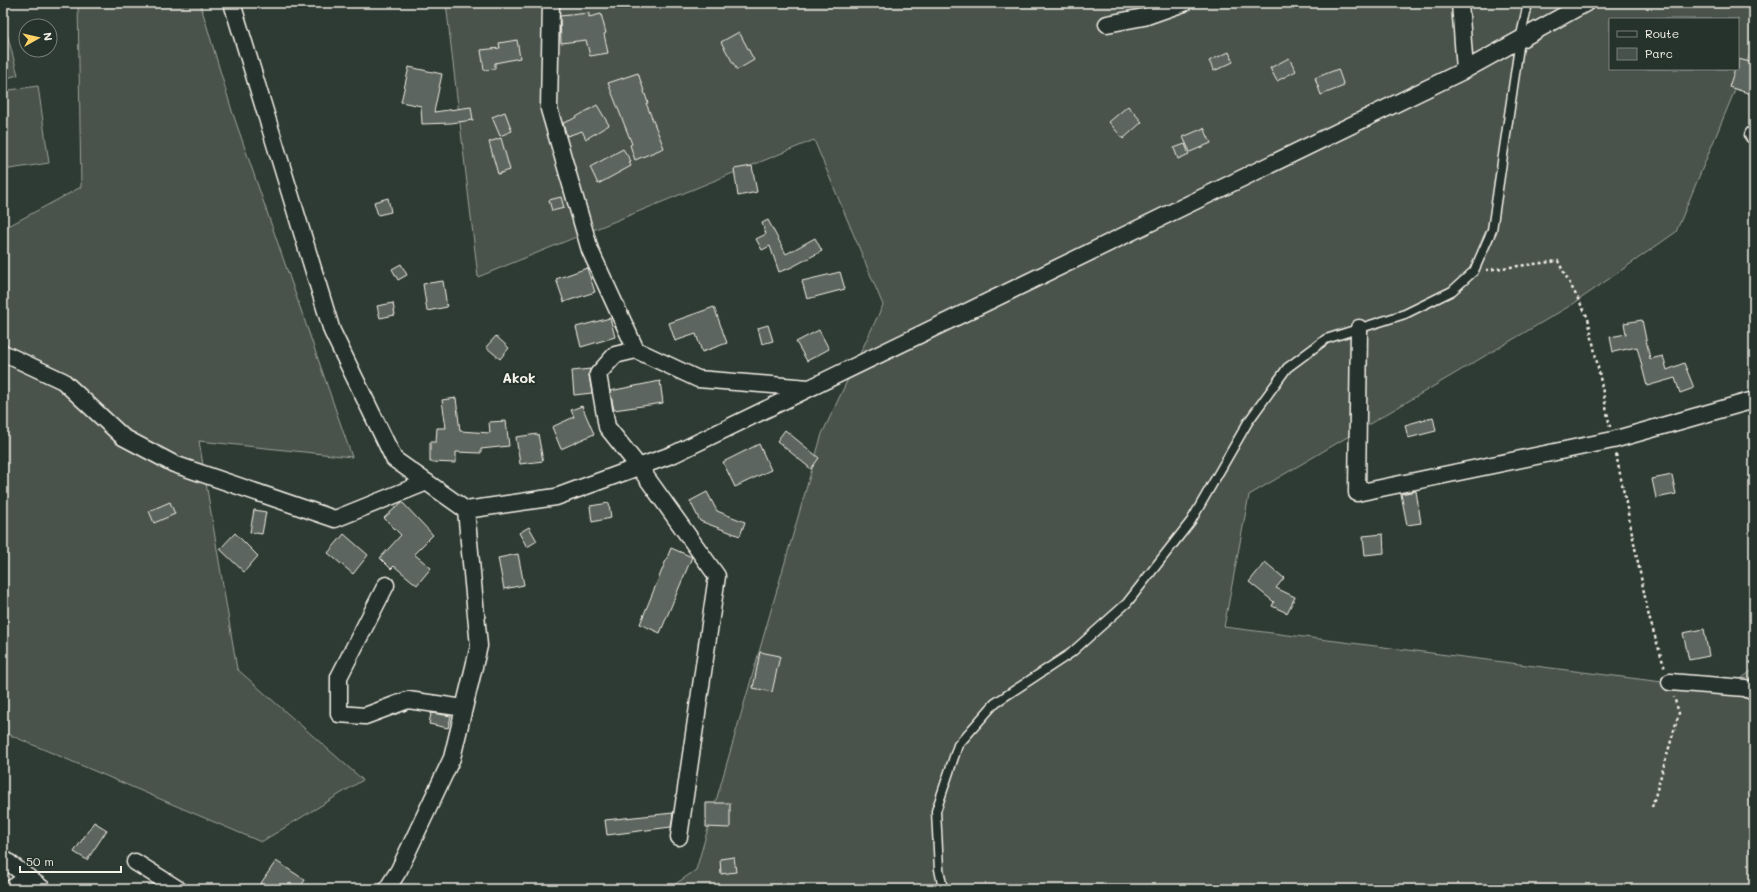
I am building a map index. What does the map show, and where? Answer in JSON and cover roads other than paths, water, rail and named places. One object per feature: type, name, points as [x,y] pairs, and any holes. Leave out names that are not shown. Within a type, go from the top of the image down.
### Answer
[{"type":"street","points":[[232,3],[332,331],[394,460],[466,510],[556,497],[674,454],[1465,70],[1586,3]]},
{"type":"street","points":[[551,3],[549,109],[590,250],[636,350]]},
{"type":"street","points":[[1107,24],[1144,17],[1184,3]]},
{"type":"street","points":[[1460,3],[1465,70]]},
{"type":"street","points":[[1359,328],[1356,493],[1613,440],[1754,400]]},
{"type":"street","points":[[679,837],[716,576],[639,467],[607,427],[598,374],[616,355],[636,350],[698,379],[810,388]]},
{"type":"street","points":[[3,353],[63,381],[123,437],[174,464],[335,519],[427,482]]},
{"type":"street","points":[[387,889],[399,870],[452,758],[479,646],[466,510]]},
{"type":"street","points":[[386,585],[339,677],[338,714],[365,716],[408,700],[464,708]]},
{"type":"street","points":[[1670,682],[1745,688],[1754,692]]},
{"type":"street","points":[[3,858],[42,889]]},
{"type":"street","points":[[135,862],[178,889]]},
{"type":"street","points":[[11,889],[28,877]]},
{"type":"lane","points":[[943,889],[938,869],[936,811],[958,745],[995,703],[1070,653],[1127,603],[1191,521],[1248,422],[1287,368],[1326,339],[1405,314],[1452,291],[1474,271],[1492,230],[1520,40],[1528,3]]},
{"type":"district","name":"Akok","points":[[519,377]]}]
